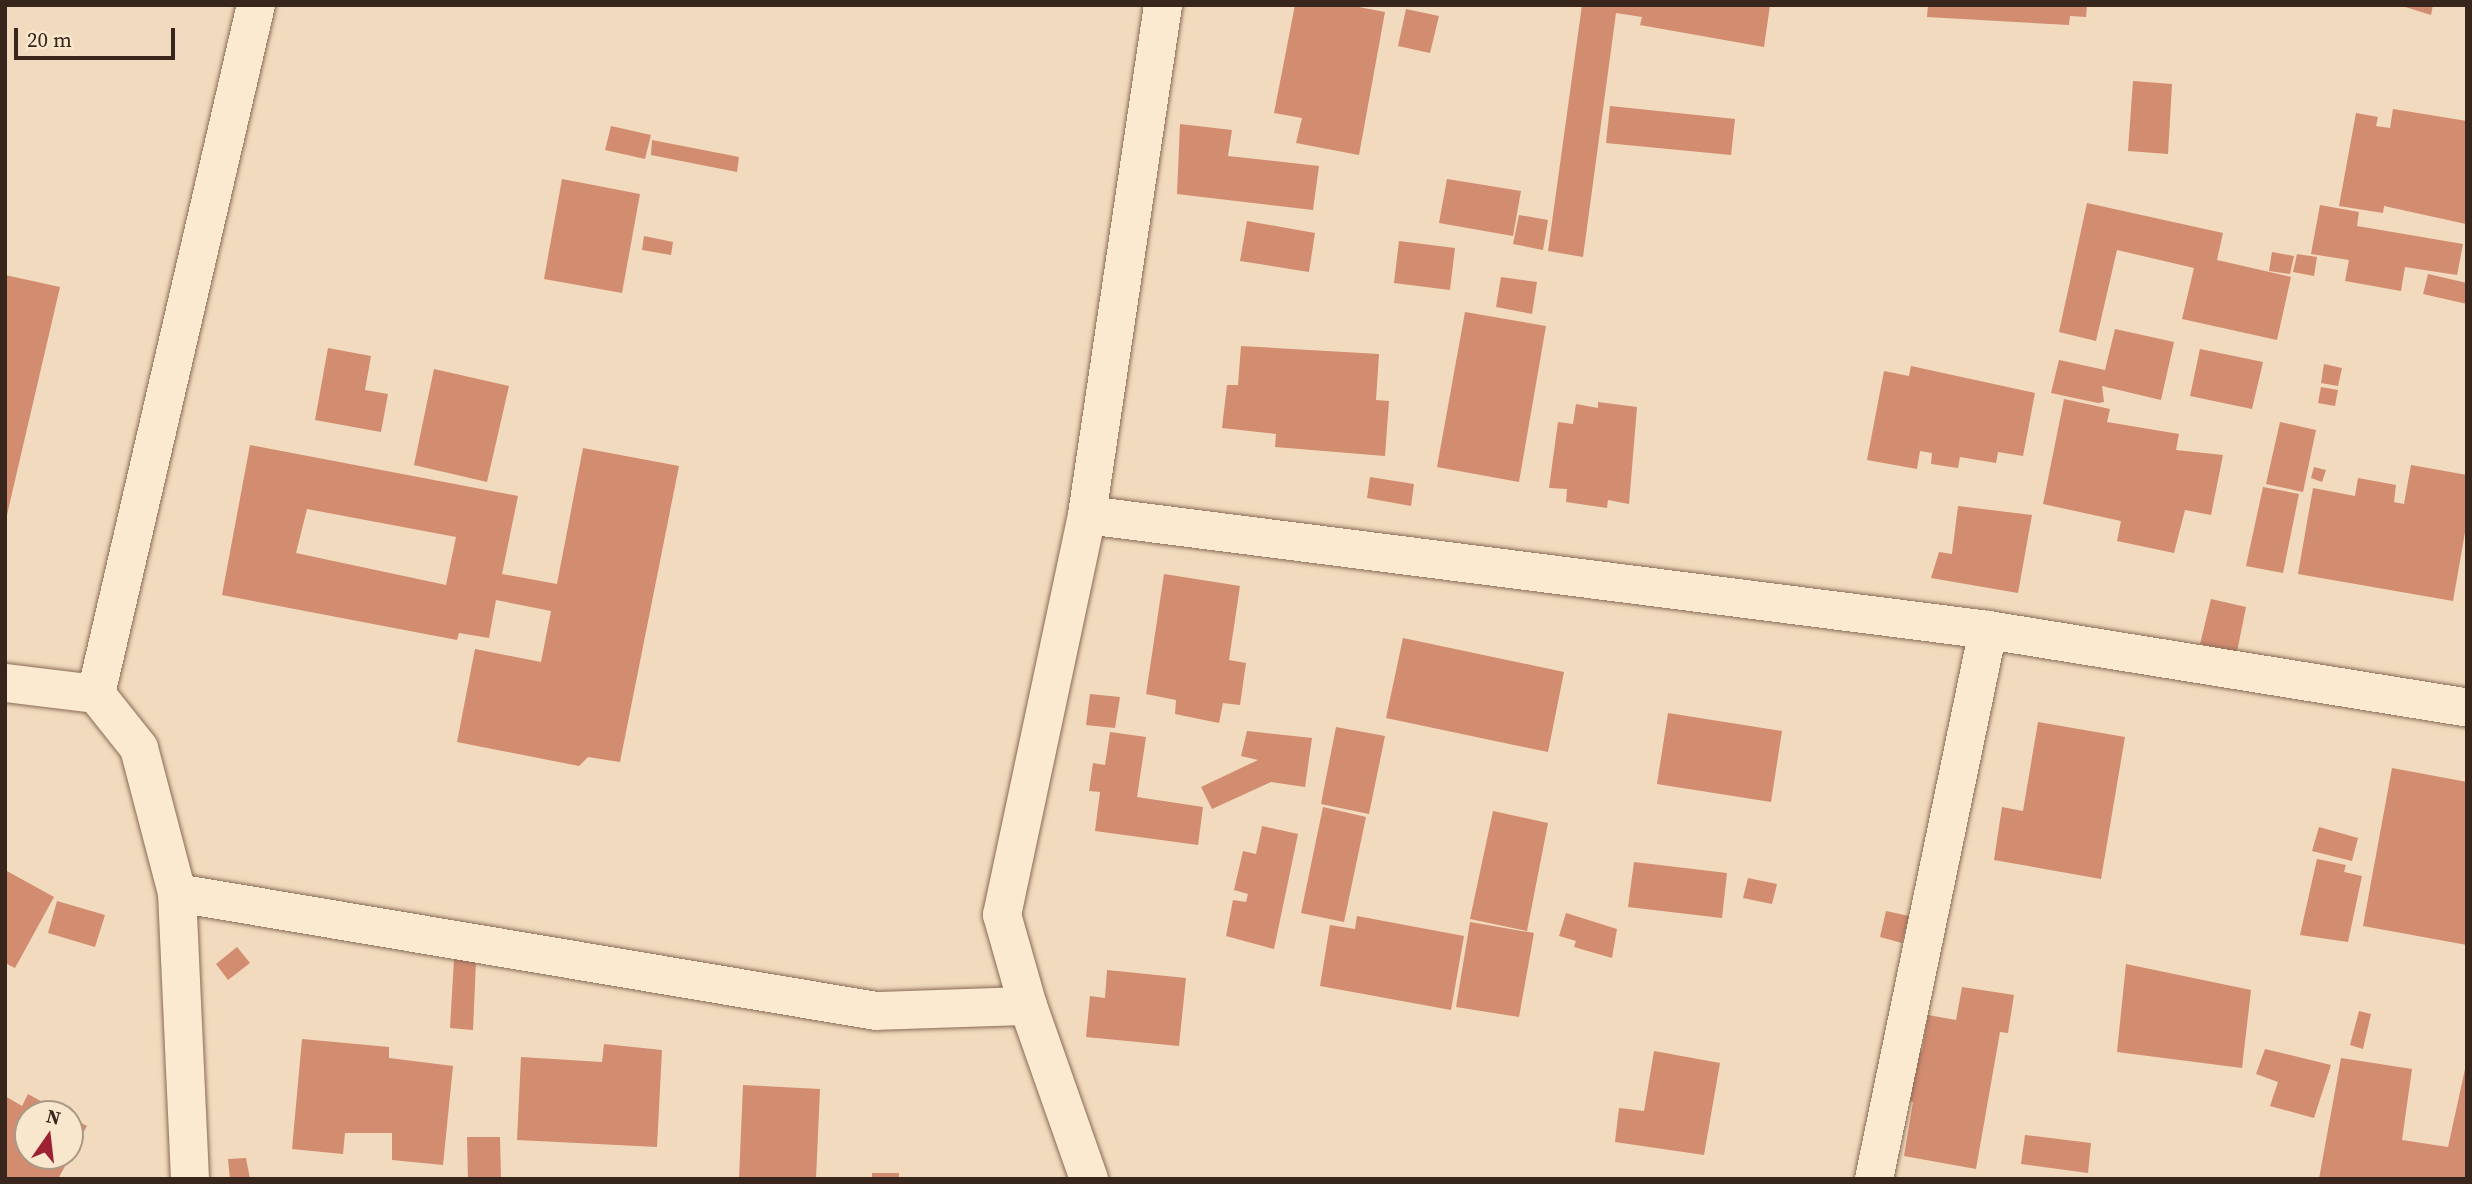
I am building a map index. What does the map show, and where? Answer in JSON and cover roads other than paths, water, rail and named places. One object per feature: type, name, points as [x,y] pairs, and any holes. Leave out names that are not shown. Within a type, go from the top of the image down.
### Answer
[{"type":"street","points":[[96,694],[256,5]]},
{"type":"street","points":[[1089,1179],[1028,1006],[1002,915],[1087,515],[1163,5]]},
{"type":"street","points":[[1087,515],[1988,630],[2467,708]]},
{"type":"street","points":[[1874,1179],[1988,630]]},
{"type":"street","points":[[5,683],[96,694],[139,748],[177,893],[190,1179]]},
{"type":"street","points":[[177,893],[876,1011],[1028,1006]]}]
